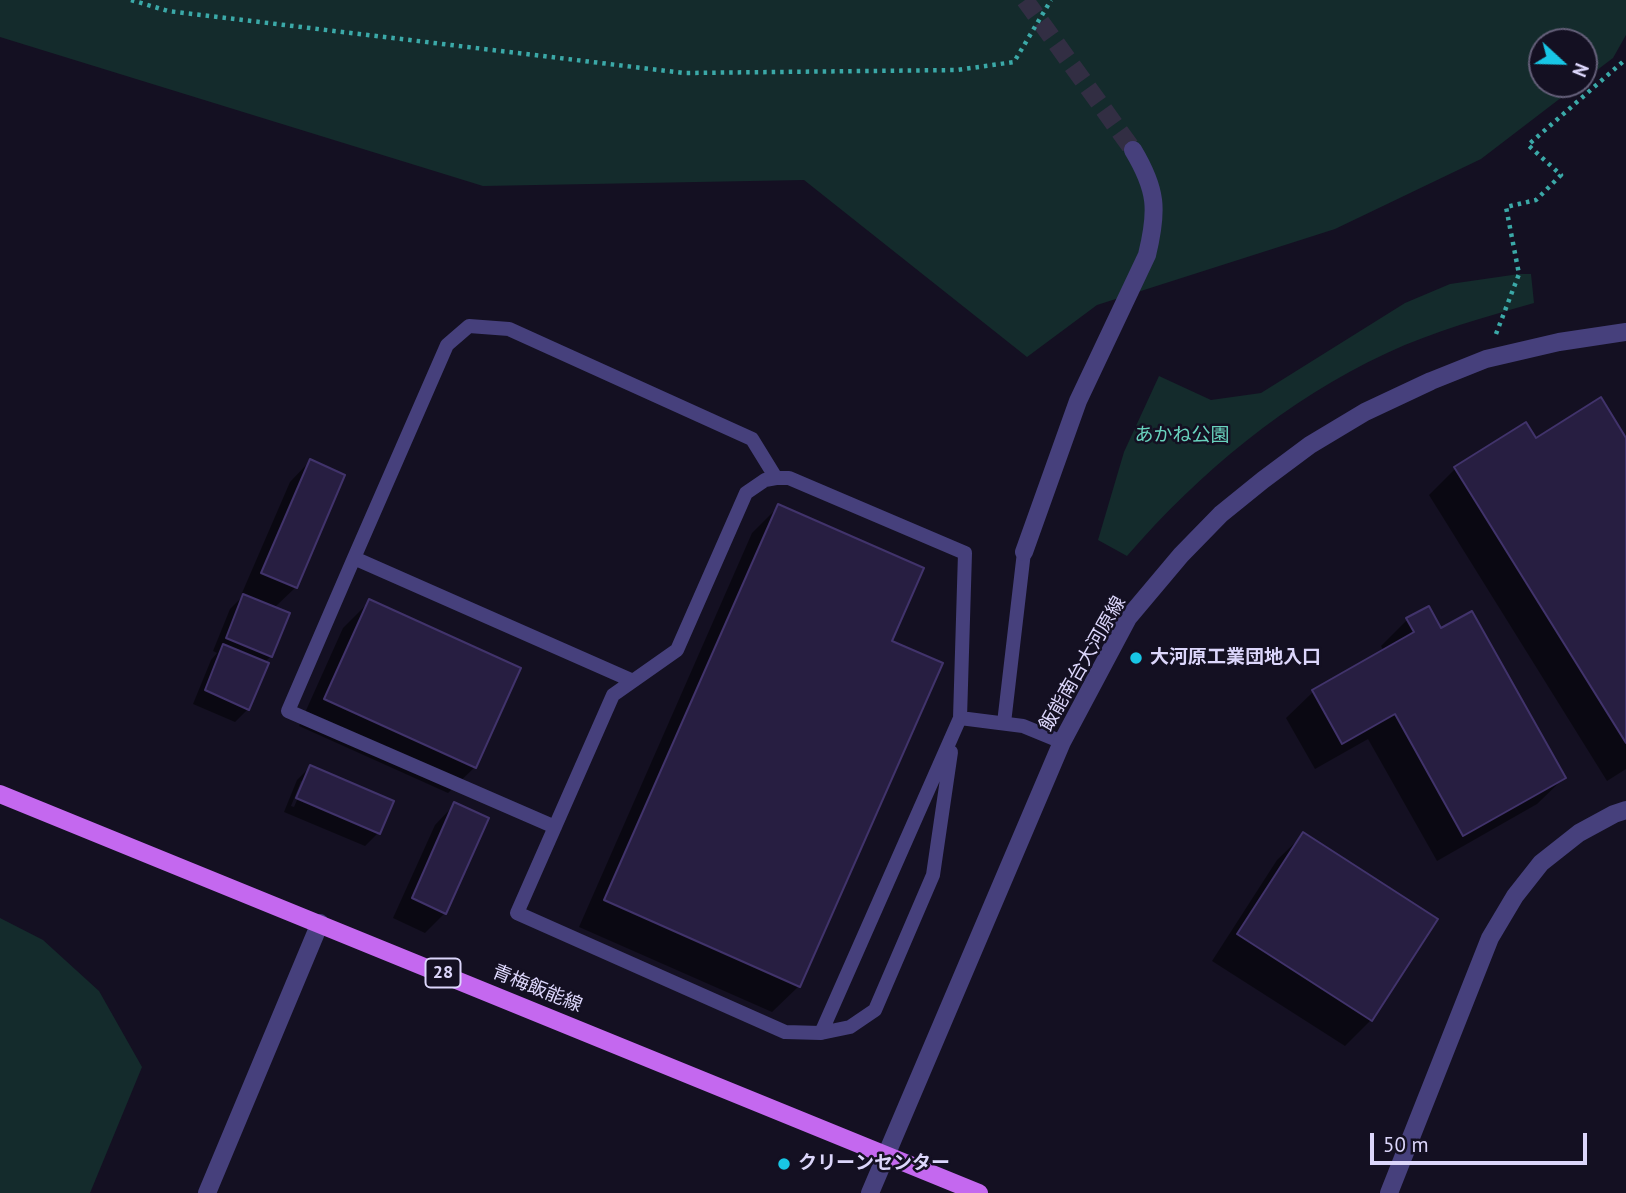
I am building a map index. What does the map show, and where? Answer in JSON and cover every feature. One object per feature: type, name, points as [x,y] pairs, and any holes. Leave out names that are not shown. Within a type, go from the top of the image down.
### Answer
[{"type":"main road","name":"青梅飯能線","points":[[0,794],[979,1193]]},
{"type":"street","points":[[1024,552],[1078,401],[1147,255],[1155,207],[1148,176],[1133,150]]},
{"type":"street","name":"飯能南台大河原線","points":[[870,1193],[1062,743],[1129,618],[1181,555],[1221,514],[1310,445],[1365,412],[1486,359],[1559,342],[1626,332]]},
{"type":"street","points":[[1389,1193],[1490,938],[1515,896],[1541,863],[1579,834],[1626,810]]},
{"type":"street","points":[[206,1193],[320,923]]},
{"type":"lane","points":[[555,827],[288,711],[447,345],[469,326],[509,328],[752,439],[776,478]]},
{"type":"lane","points":[[821,1033],[953,733],[960,718],[965,554],[789,478],[765,480],[746,493],[677,650],[614,695],[517,912],[785,1032],[821,1033],[850,1027],[875,1010],[933,875],[953,733]]},
{"type":"lane","points":[[1004,723],[1024,552]]},
{"type":"lane","points":[[354,558],[633,681]]},
{"type":"lane","points":[[960,718],[1023,726],[1062,743]]},
{"type":"path","points":[[131,0],[168,11],[684,73],[957,70],[1014,62],[1051,0]]},
{"type":"path","points":[[1486,359],[1519,274],[1506,207],[1536,200],[1561,175],[1528,145],[1626,58]]},
{"type":"green space","points":[[0,0],[1626,0],[1626,35],[1613,58],[1598,69],[1598,28],[1528,28],[1528,98],[1561,98],[1481,159],[1335,229],[1097,305],[1027,357],[804,180],[483,186],[0,37]]},
{"type":"green space","name":"あかね公園","points":[[1531,274],[1534,303],[1405,345],[1314,393],[1246,441],[1215,467],[1184,495],[1127,556],[1098,540],[1124,452],[1159,376],[1211,400],[1261,393],[1405,303],[1450,284]]},
{"type":"green space","points":[[0,918],[43,940],[99,991],[142,1067],[90,1193],[0,1193]]},
{"type":"building","points":[[1601,397],[1626,438],[1626,743],[1454,467],[1526,422],[1536,438]]},
{"type":"building","points":[[310,459],[345,475],[297,588],[261,573]]},
{"type":"building","points":[[778,504],[924,568],[892,641],[943,663],[800,987],[604,900]]},
{"type":"building","points":[[243,594],[290,613],[272,657],[226,638]]},
{"type":"building","points":[[369,599],[521,668],[476,768],[324,699]]},
{"type":"building","points":[[1429,606],[1441,628],[1472,611],[1566,778],[1463,836],[1395,714],[1342,744],[1312,690],[1414,632],[1406,618]]},
{"type":"building","points":[[223,644],[269,663],[249,710],[205,690]]},
{"type":"building","points":[[310,765],[394,801],[380,834],[296,798]]},
{"type":"building","points":[[454,802],[489,818],[446,914],[412,898]]},
{"type":"building","points":[[1303,832],[1438,919],[1372,1021],[1237,934]]},
{"type":"tunnel","points":[[1025,0],[1133,150]]},
{"type":"place","name":"大河原工業団地入口","points":[[1136,658]]},
{"type":"place","name":"クリーンセンター","points":[[784,1164]]}]
